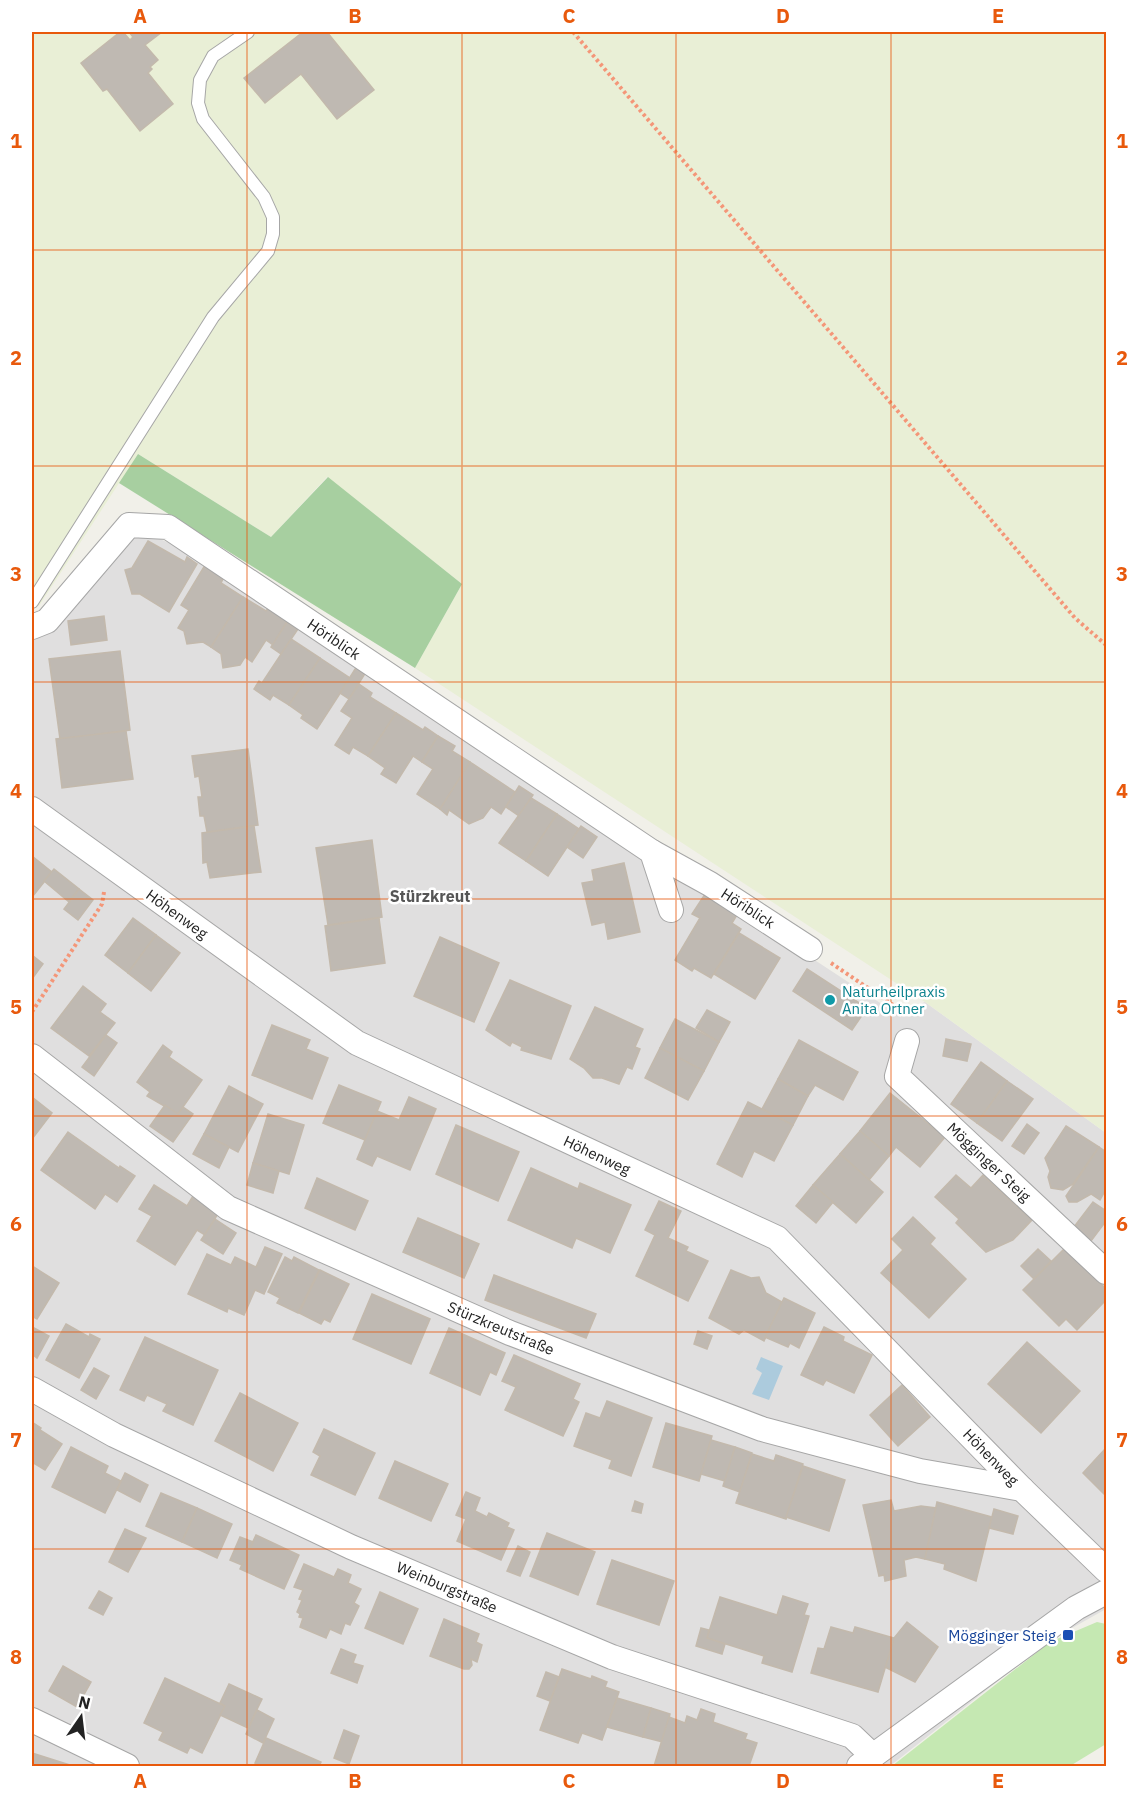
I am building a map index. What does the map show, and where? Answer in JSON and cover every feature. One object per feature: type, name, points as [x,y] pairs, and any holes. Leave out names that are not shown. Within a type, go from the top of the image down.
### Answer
[{"type":"street","name":"Höriblick","points":[[32,627],[47,621],[129,525],[168,526],[652,852],[710,884],[810,949]]},
{"type":"street","name":"Höhenweg","points":[[32,810],[357,1043],[777,1238],[1022,1488],[1107,1570]]},
{"type":"street","points":[[652,852],[671,910]]},
{"type":"street","name":"Mögginger Steig","points":[[908,1041],[897,1076],[1107,1272]]},
{"type":"street","name":"Stürzkreutstraße","points":[[32,1056],[228,1208],[510,1333],[762,1429],[920,1471],[1022,1488]]},
{"type":"street","name":"Weinburgstraße","points":[[32,1389],[114,1435],[351,1546],[612,1657],[852,1736],[866,1761]]},
{"type":"street","points":[[866,1761],[1076,1608],[1107,1592]]},
{"type":"street","points":[[32,1720],[127,1767]]},
{"type":"lane","points":[[32,602],[213,317],[268,251],[273,234],[273,217],[264,197],[203,119],[198,103],[200,80],[213,56],[248,32]]},
{"type":"path","points":[[573,32],[1075,618],[1107,645]]},
{"type":"path","points":[[32,1012],[102,903],[109,865]]},
{"type":"path","points":[[810,949],[902,1011],[908,1041]]},
{"type":"shaded area","name":"Stürzkreut","points":[[135,537],[160,539],[199,556],[897,1014],[925,1002],[1106,1133],[1106,1609],[1049,1641],[890,1766],[32,1766],[32,641],[55,630]]},
{"type":"green space","points":[[32,32],[1106,32],[1106,1133],[925,1002],[415,668],[462,584],[327,477],[271,537],[138,454],[39,606],[32,600]]},
{"type":"green space","points":[[138,454],[271,537],[328,477],[462,584],[415,668],[119,483]]},
{"type":"green space","points":[[1097,1622],[1106,1624],[1106,1744],[1070,1766],[892,1766],[1050,1642]]},
{"type":"water","points":[[761,1357],[783,1366],[769,1400],[752,1394],[762,1373],[756,1369]]},
{"type":"building","points":[[123,32],[130,40],[133,37],[129,32],[162,32],[145,45],[158,60],[150,67],[152,69],[148,73],[173,104],[140,131],[107,89],[103,91],[81,63]]},
{"type":"building","points":[[303,32],[327,32],[374,90],[337,119],[301,74],[265,103],[244,78]]},
{"type":"building","points":[[148,541],[185,562],[187,557],[197,564],[169,612],[140,594],[132,594],[125,570],[132,568]]},
{"type":"building","points":[[205,565],[223,579],[221,583],[243,597],[211,647],[203,642],[187,644],[184,631],[178,628],[189,610],[181,605]]},
{"type":"building","points":[[243,597],[266,611],[269,607],[288,620],[273,645],[266,640],[252,662],[245,657],[240,665],[223,668],[221,654],[211,647]]},
{"type":"building","points":[[104,616],[107,640],[71,645],[68,621]]},
{"type":"building","points":[[287,622],[298,629],[281,654],[271,647]]},
{"type":"building","points":[[291,639],[320,658],[289,705],[273,695],[270,700],[254,689],[259,681],[262,683]]},
{"type":"building","points":[[120,651],[130,730],[60,739],[49,659]]},
{"type":"building","points":[[320,658],[350,678],[317,729],[301,718],[303,715],[289,705]]},
{"type":"building","points":[[357,666],[366,672],[349,699],[340,693]]},
{"type":"building","points":[[359,684],[372,693],[370,697],[396,713],[368,756],[353,747],[349,754],[335,745],[352,718],[341,711]]},
{"type":"building","points":[[396,713],[423,730],[425,727],[438,736],[422,762],[413,756],[396,783],[381,774],[385,768],[368,756]]},
{"type":"building","points":[[126,731],[133,779],[62,788],[56,739]]},
{"type":"building","points":[[438,736],[455,746],[452,751],[470,762],[440,809],[417,794],[433,769],[422,762]]},
{"type":"building","points":[[248,749],[258,825],[207,832],[204,816],[200,816],[198,797],[202,797],[199,776],[195,777],[192,756]]},
{"type":"building","points":[[470,762],[515,792],[501,814],[491,807],[483,818],[469,824],[449,810],[447,815],[440,809]]},
{"type":"building","points":[[519,786],[533,795],[519,816],[506,807]]},
{"type":"building","points":[[531,798],[557,814],[526,861],[499,843]]},
{"type":"building","points":[[557,814],[579,829],[548,876],[526,861]]},
{"type":"building","points":[[254,826],[261,872],[210,878],[207,862],[203,863],[202,833]]},
{"type":"building","points":[[581,826],[597,837],[583,858],[567,847]]},
{"type":"building","points":[[372,840],[382,917],[328,925],[316,848]]},
{"type":"building","points":[[32,856],[52,872],[32,897]]},
{"type":"building","points":[[624,863],[640,932],[608,939],[605,922],[592,925],[582,883],[594,881],[592,870]]},
{"type":"building","points":[[54,869],[79,889],[69,902],[44,881]]},
{"type":"building","points":[[79,889],[93,900],[78,920],[64,909]]},
{"type":"building","points":[[707,891],[737,915],[732,923],[741,929],[711,978],[694,968],[692,971],[675,960],[700,918],[692,914]]},
{"type":"building","points":[[133,918],[156,935],[128,973],[105,955]]},
{"type":"building","points":[[379,918],[385,963],[331,971],[325,926]]},
{"type":"building","points":[[739,933],[780,958],[755,999],[714,974]]},
{"type":"building","points":[[156,935],[180,953],[151,991],[128,973]]},
{"type":"building","points":[[440,937],[499,963],[474,1022],[414,996]]},
{"type":"building","points":[[32,955],[43,964],[32,979]]},
{"type":"building","name":"Naturheilpraxis Anita Ortner","points":[[807,969],[867,1008],[852,1030],[793,991]]},
{"type":"building","points":[[510,980],[571,1006],[551,1059],[521,1050],[522,1047],[512,1042],[510,1046],[486,1030]]},
{"type":"building","points":[[83,986],[106,1004],[100,1012],[115,1023],[89,1056],[51,1028]]},
{"type":"building","points":[[595,1007],[643,1029],[635,1047],[640,1049],[632,1069],[627,1067],[619,1084],[602,1078],[593,1078],[584,1068],[570,1059]]},
{"type":"building","points":[[707,1010],[730,1022],[719,1042],[696,1028]]},
{"type":"building","points":[[675,1019],[719,1042],[704,1071],[660,1048]]},
{"type":"building","points":[[272,1025],[310,1040],[306,1049],[328,1058],[312,1099],[252,1075]]},
{"type":"building","points":[[106,1035],[117,1043],[94,1076],[82,1067]]},
{"type":"building","points":[[946,1039],[971,1044],[967,1061],[943,1056]]},
{"type":"building","points":[[799,1040],[858,1072],[843,1100],[815,1085],[808,1096],[778,1079]]},
{"type":"building","points":[[163,1045],[172,1052],[169,1057],[202,1080],[178,1114],[147,1096],[150,1092],[137,1082]]},
{"type":"building","points":[[660,1048],[704,1071],[688,1100],[645,1078]]},
{"type":"building","points":[[981,1062],[1007,1081],[977,1123],[951,1104]]},
{"type":"building","points":[[778,1079],[808,1096],[793,1125],[762,1109]]},
{"type":"building","points":[[1007,1081],[1033,1099],[1002,1141],[977,1123]]},
{"type":"building","points":[[339,1085],[381,1102],[365,1140],[323,1123]]},
{"type":"building","points":[[229,1086],[263,1104],[238,1152],[204,1134]]},
{"type":"building","points":[[890,1093],[945,1137],[920,1167],[896,1147],[889,1156],[860,1131]]},
{"type":"building","points":[[32,1097],[52,1113],[32,1139]]},
{"type":"building","points":[[409,1097],[436,1109],[410,1170],[377,1156],[372,1166],[357,1159],[377,1111],[399,1120]]},
{"type":"building","points":[[748,1102],[793,1125],[774,1161],[754,1151],[742,1177],[717,1164]]},
{"type":"building","points":[[165,1105],[178,1114],[183,1107],[193,1114],[173,1142],[150,1126]]},
{"type":"building","points":[[268,1114],[304,1125],[289,1174],[253,1163]]},
{"type":"building","points":[[1027,1124],[1039,1133],[1024,1154],[1012,1146]]},
{"type":"building","points":[[456,1125],[519,1152],[498,1201],[436,1174]]},
{"type":"building","points":[[1066,1126],[1099,1147],[1073,1184],[1063,1190],[1051,1188],[1048,1177],[1050,1171],[1045,1158]]},
{"type":"building","points":[[860,1131],[889,1156],[869,1180],[840,1154]]},
{"type":"building","points":[[68,1132],[119,1168],[120,1166],[135,1176],[117,1202],[105,1194],[95,1209],[41,1170]]},
{"type":"building","points":[[204,1134],[229,1147],[219,1168],[193,1154]]},
{"type":"building","points":[[1099,1147],[1106,1152],[1106,1189],[1100,1200],[1091,1194],[1077,1202],[1069,1202],[1066,1196]]},
{"type":"building","points":[[840,1154],[883,1192],[856,1223],[813,1185]]},
{"type":"building","points":[[253,1163],[279,1171],[273,1193],[247,1185]]},
{"type":"building","points":[[531,1168],[578,1189],[580,1183],[631,1205],[610,1253],[576,1238],[572,1248],[508,1220]]},
{"type":"building","points":[[956,1175],[971,1188],[983,1175],[1032,1220],[1013,1240],[986,1252],[956,1223],[959,1219],[935,1197]]},
{"type":"building","points":[[317,1178],[368,1201],[355,1230],[305,1208]]},
{"type":"building","points":[[154,1185],[187,1206],[193,1196],[219,1212],[205,1235],[197,1230],[175,1265],[137,1241],[152,1216],[139,1209]]},
{"type":"building","points":[[813,1185],[833,1202],[816,1223],[796,1206]]},
{"type":"building","points":[[659,1201],[681,1211],[668,1238],[688,1247],[686,1251],[708,1261],[688,1301],[636,1276],[655,1235],[645,1230]]},
{"type":"building","points":[[1093,1202],[1106,1211],[1106,1221],[1091,1241],[1074,1227]]},
{"type":"building","points":[[913,1217],[935,1238],[930,1244],[966,1279],[929,1318],[881,1273],[903,1250],[892,1239]]},
{"type":"building","points":[[418,1218],[479,1244],[464,1278],[403,1252]]},
{"type":"building","points":[[215,1219],[236,1233],[223,1254],[201,1240]]},
{"type":"building","points":[[265,1247],[282,1254],[264,1294],[255,1290],[244,1315],[228,1308],[227,1312],[188,1294],[207,1254],[231,1265],[235,1257],[256,1267]]},
{"type":"building","points":[[1065,1248],[1106,1289],[1106,1300],[1077,1330],[1066,1319],[1059,1326],[1023,1290]]},
{"type":"building","points":[[1038,1249],[1051,1261],[1034,1279],[1021,1266]]},
{"type":"building","points":[[285,1257],[292,1261],[294,1257],[319,1270],[298,1313],[277,1303],[280,1298],[268,1292]]},
{"type":"building","points":[[32,1266],[59,1283],[37,1319],[32,1316]]},
{"type":"building","points":[[320,1270],[349,1284],[330,1322],[324,1319],[321,1324],[299,1313]]},
{"type":"building","points":[[731,1270],[751,1278],[759,1277],[766,1293],[782,1302],[764,1341],[744,1330],[739,1334],[709,1318]]},
{"type":"building","points":[[494,1275],[596,1314],[586,1338],[485,1300]]},
{"type":"building","points":[[372,1294],[430,1319],[411,1364],[353,1339]]},
{"type":"building","points":[[784,1298],[815,1313],[799,1348],[790,1343],[788,1347],[765,1337]]},
{"type":"building","points":[[66,1324],[89,1337],[90,1334],[100,1339],[79,1378],[46,1360]]},
{"type":"building","points":[[824,1327],[844,1337],[843,1341],[872,1355],[854,1393],[826,1380],[823,1385],[801,1375]]},
{"type":"building","points":[[34,1328],[49,1336],[37,1358],[32,1354]]},
{"type":"building","points":[[449,1328],[505,1353],[496,1375],[490,1372],[480,1395],[430,1373]]},
{"type":"building","points":[[698,1331],[712,1336],[707,1349],[694,1344]]},
{"type":"building","points":[[145,1337],[218,1370],[193,1425],[163,1411],[167,1404],[147,1395],[144,1401],[120,1390]]},
{"type":"building","points":[[1027,1342],[1080,1391],[1041,1433],[988,1384]]},
{"type":"building","points":[[514,1355],[580,1384],[573,1399],[579,1402],[563,1436],[505,1410],[516,1387],[502,1381]]},
{"type":"building","points":[[94,1368],[109,1376],[96,1399],[81,1390]]},
{"type":"building","points":[[902,1385],[930,1417],[898,1446],[870,1415]]},
{"type":"building","points":[[240,1393],[298,1423],[273,1471],[215,1441]]},
{"type":"building","points":[[607,1401],[652,1418],[631,1476],[609,1468],[612,1460],[574,1446],[586,1413],[600,1418]]},
{"type":"building","points":[[32,1422],[41,1428],[32,1443]]},
{"type":"building","points":[[666,1423],[712,1436],[699,1481],[653,1467]]},
{"type":"building","points":[[324,1429],[375,1453],[355,1495],[311,1475],[320,1456],[313,1452]]},
{"type":"building","points":[[40,1430],[62,1444],[45,1470],[32,1462],[32,1443]]},
{"type":"building","points":[[711,1440],[735,1447],[725,1481],[701,1474]]},
{"type":"building","points":[[71,1447],[108,1466],[105,1473],[121,1481],[105,1513],[52,1487]]},
{"type":"building","points":[[735,1447],[752,1453],[740,1492],[723,1486]]},
{"type":"building","points":[[1106,1448],[1106,1496],[1083,1473]]},
{"type":"building","points":[[752,1454],[774,1461],[776,1455],[803,1464],[786,1519],[736,1503]]},
{"type":"building","points":[[395,1461],[448,1484],[431,1521],[379,1498]]},
{"type":"building","points":[[803,1466],[845,1480],[829,1531],[786,1517]]},
{"type":"building","points":[[125,1473],[148,1485],[140,1502],[117,1490]]},
{"type":"building","points":[[466,1492],[480,1498],[475,1511],[487,1517],[489,1513],[509,1523],[507,1527],[514,1530],[501,1560],[457,1541],[466,1519],[456,1515]]},
{"type":"building","points":[[161,1493],[197,1508],[182,1542],[146,1526]]},
{"type":"building","points":[[891,1500],[894,1511],[921,1506],[936,1508],[925,1559],[916,1557],[904,1560],[906,1576],[885,1581],[884,1575],[879,1576],[863,1505]]},
{"type":"building","points":[[635,1501],[643,1504],[641,1513],[632,1511]]},
{"type":"building","points":[[937,1502],[992,1517],[976,1581],[944,1569],[945,1564],[925,1559]]},
{"type":"building","points":[[197,1508],[232,1524],[217,1558],[182,1542]]},
{"type":"building","points":[[994,1509],[1018,1516],[1013,1534],[989,1528]]},
{"type":"building","points":[[125,1529],[146,1538],[128,1572],[109,1562]]},
{"type":"building","points":[[547,1533],[595,1552],[578,1595],[530,1576]]},
{"type":"building","points":[[256,1535],[299,1555],[284,1589],[240,1569]]},
{"type":"building","points":[[240,1537],[253,1542],[242,1565],[230,1560]]},
{"type":"building","points":[[518,1546],[530,1552],[520,1576],[507,1571]]},
{"type":"building","points":[[612,1560],[674,1581],[659,1625],[597,1604]]},
{"type":"building","points":[[304,1564],[334,1577],[338,1569],[351,1575],[348,1583],[361,1589],[354,1603],[359,1606],[350,1625],[345,1623],[341,1634],[330,1629],[326,1638],[300,1627],[303,1618],[299,1617],[300,1614],[297,1612],[303,1590],[294,1587]]},
{"type":"building","points":[[99,1591],[112,1598],[103,1615],[89,1608]]},
{"type":"building","points":[[380,1592],[418,1609],[403,1644],[365,1628]]},
{"type":"building","points":[[783,1596],[808,1604],[804,1615],[809,1616],[792,1672],[762,1663],[764,1656],[707,1638],[720,1597],[777,1615]]},
{"type":"building","points":[[444,1619],[479,1634],[476,1642],[482,1645],[477,1662],[471,1659],[472,1665],[469,1669],[430,1656]]},
{"type":"building","points":[[907,1622],[938,1647],[915,1682],[885,1667],[894,1638]]},
{"type":"building","points":[[831,1627],[853,1633],[855,1627],[894,1638],[878,1692],[811,1673],[818,1648],[824,1649]]},
{"type":"building","points":[[701,1628],[709,1630],[707,1638],[725,1644],[722,1654],[696,1646]]},
{"type":"building","points":[[341,1649],[356,1655],[353,1663],[363,1666],[357,1683],[331,1673]]},
{"type":"building","points":[[63,1666],[91,1682],[77,1707],[49,1691]]},
{"type":"building","points":[[562,1669],[607,1682],[605,1687],[619,1692],[602,1740],[582,1733],[578,1743],[540,1730]]},
{"type":"building","points":[[546,1672],[559,1677],[550,1701],[537,1696]]},
{"type":"building","points":[[165,1678],[225,1706],[202,1753],[190,1747],[187,1753],[159,1740],[163,1732],[144,1723]]},
{"type":"building","points":[[229,1684],[262,1699],[248,1728],[220,1715],[225,1706],[220,1703]]},
{"type":"building","points":[[617,1698],[651,1708],[643,1737],[607,1727]]},
{"type":"building","points":[[651,1708],[670,1714],[663,1742],[643,1737]]},
{"type":"building","points":[[701,1709],[715,1714],[713,1722],[747,1734],[745,1739],[757,1743],[749,1766],[712,1766],[701,1763],[699,1766],[654,1766],[669,1717],[685,1723],[687,1716],[697,1720]]},
{"type":"building","points":[[257,1710],[274,1719],[263,1743],[246,1734]]},
{"type":"building","points":[[344,1730],[359,1736],[349,1764],[334,1758]]},
{"type":"building","points":[[266,1738],[321,1762],[319,1766],[262,1766],[255,1763]]},
{"type":"building","points":[[32,1753],[73,1766],[32,1766]]},
{"type":"place","name":"Naturheilpraxis Anita Ortner","points":[[830,1000]]},
{"type":"place","name":"Mögginger Steig","points":[[1068,1635]]},
{"type":"district","name":"Stürzkreut","points":[[430,896]]}]
